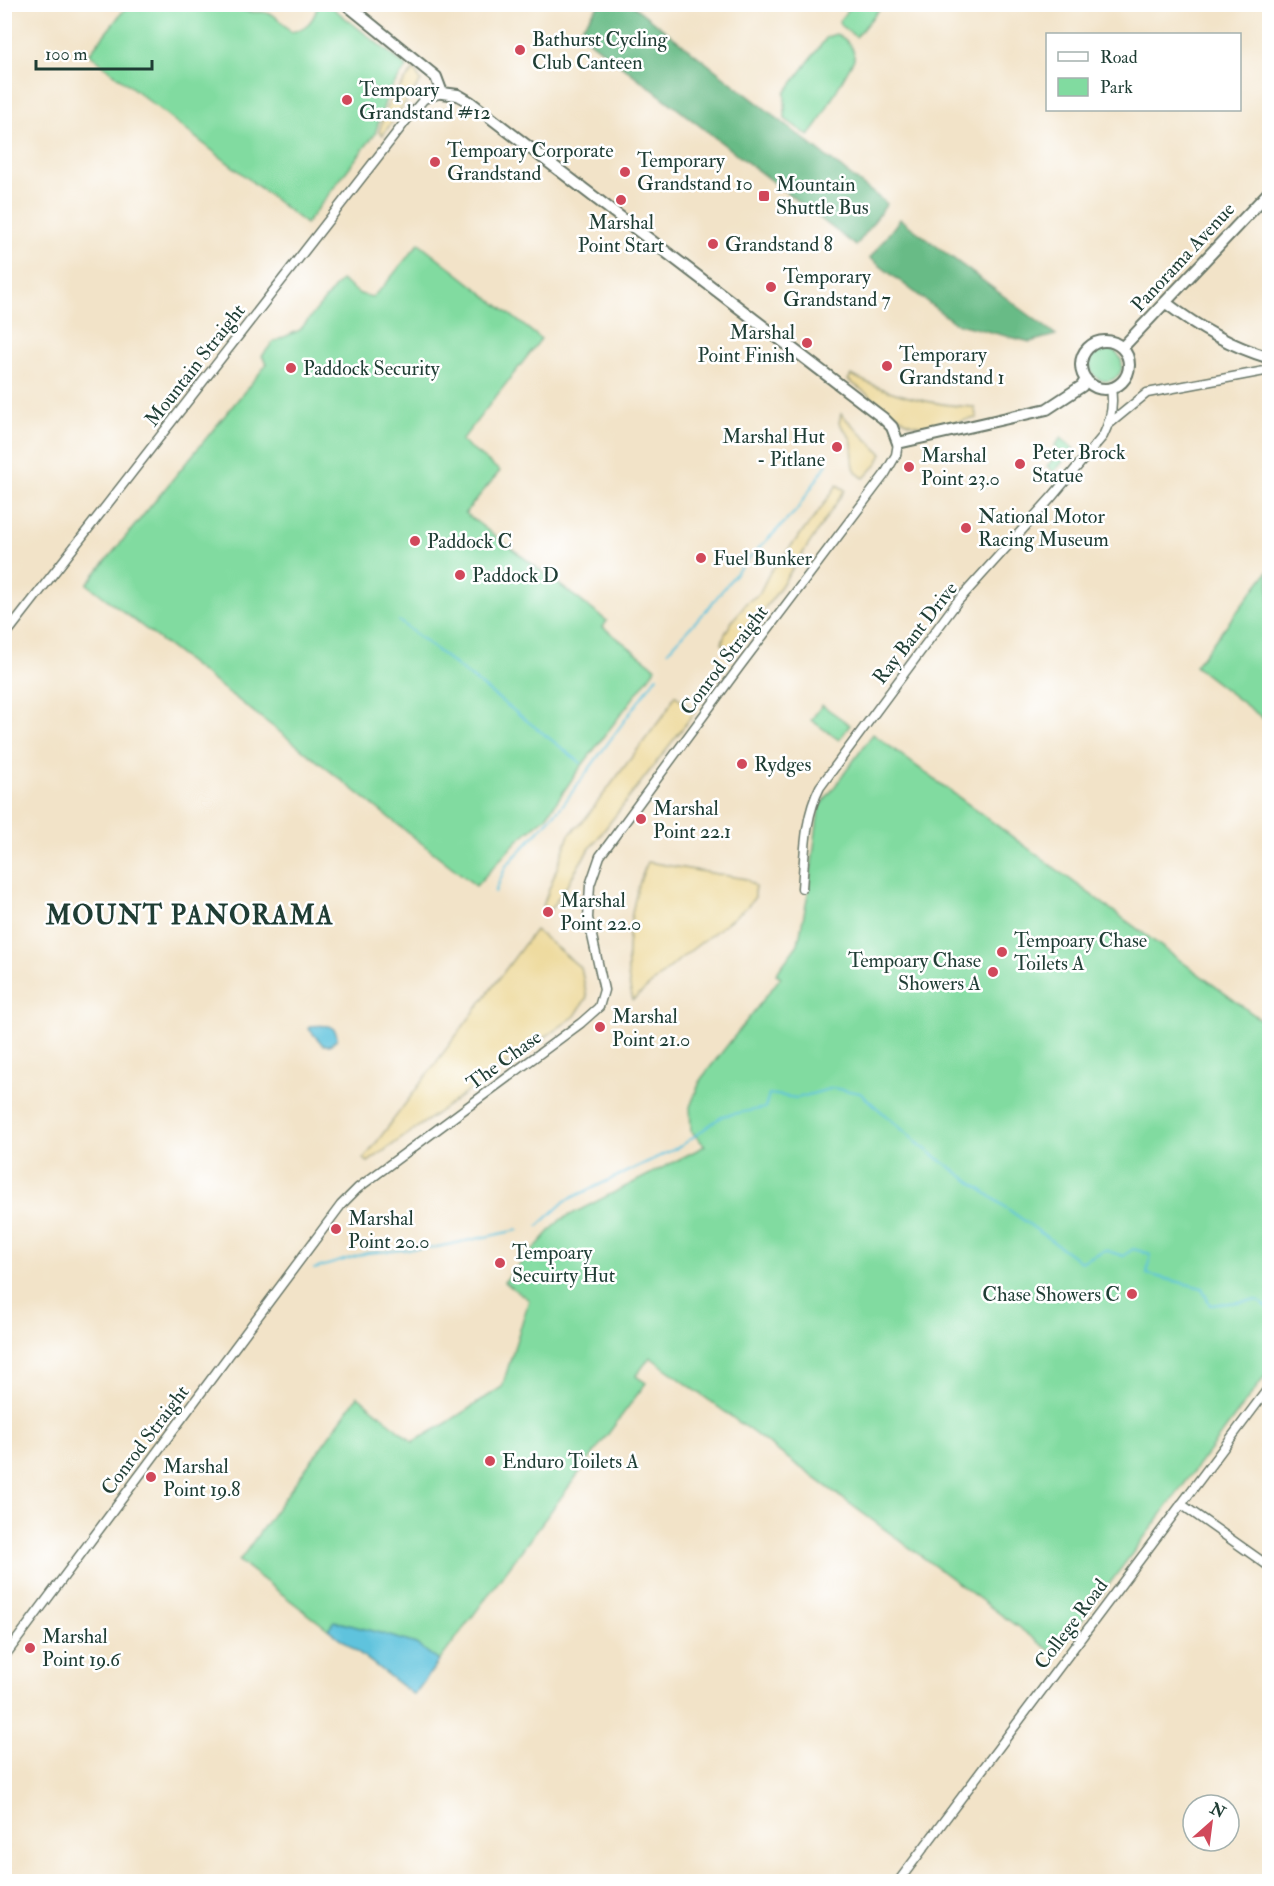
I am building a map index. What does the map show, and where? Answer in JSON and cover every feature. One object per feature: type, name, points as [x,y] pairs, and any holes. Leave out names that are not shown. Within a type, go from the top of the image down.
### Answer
[{"type":"street","points":[[346,4],[435,77],[442,93],[458,95],[470,102],[883,418],[892,427],[898,443],[1047,410],[1082,386],[1086,380]]},
{"type":"street","name":"Mountain Straight","points":[[4,637],[412,113],[426,98],[442,93]]},
{"type":"street","name":"Panorama Avenue","points":[[1122,348],[1269,191]]},
{"type":"street","points":[[1166,303],[1215,337],[1269,358]]},
{"type":"street","points":[[1102,342],[1110,342],[1122,348],[1129,361],[1130,369],[1123,382],[1111,389],[1097,388],[1086,380],[1082,360],[1089,348],[1102,342]]},
{"type":"street","name":"Ray Bant Drive","points":[[802,888],[808,826],[812,804],[820,787],[957,602],[1051,498],[1108,426],[1147,393],[1269,370]]},
{"type":"street","name":"Ray Bant Drive","points":[[1108,426],[1113,404],[1111,389]]},
{"type":"street","name":"Conrod Straight","points":[[600,856],[897,456],[898,443]]},
{"type":"street","name":"The Chase","points":[[312,1243],[341,1205],[358,1188],[581,1023],[599,1007],[603,997],[604,982],[591,935],[588,906],[590,885],[600,856]]},
{"type":"street","name":"Conrod Straight","points":[[4,1657],[312,1243]]},
{"type":"street","name":"College Road","points":[[898,1881],[1269,1386]]},
{"type":"street","points":[[1181,1504],[1269,1567]]},
{"type":"green space","points":[[128,5],[239,5],[245,11],[271,14],[291,32],[309,23],[318,5],[329,5],[407,67],[388,92],[375,134],[306,224],[89,54]]},
{"type":"green space","points":[[599,5],[632,5],[887,204],[856,246],[578,32]]},
{"type":"green space","points":[[852,5],[883,5],[856,37],[840,25],[839,21]]},
{"type":"green space","points":[[836,34],[849,44],[854,59],[809,136],[785,119],[785,93],[827,37]]},
{"type":"green space","points":[[900,219],[1056,335],[1030,342],[955,323],[870,258]]},
{"type":"green space","points":[[419,243],[541,339],[461,441],[500,471],[465,513],[607,621],[603,627],[656,668],[546,817],[517,841],[476,886],[87,584],[267,364],[262,356],[273,342],[300,330],[341,280],[360,294],[372,297]]},
{"type":"green space","points":[[1106,349],[1117,354],[1122,365],[1117,376],[1106,381],[1095,376],[1090,365],[1095,354]]},
{"type":"green space","points":[[1061,438],[1074,449],[1054,472],[1047,466],[1058,454],[1055,445]]},
{"type":"green space","points":[[1269,570],[1269,723],[1195,666]]},
{"type":"green space","points":[[822,705],[850,725],[839,740],[811,720]]},
{"type":"green space","points":[[873,734],[1269,1026],[1269,1371],[1056,1655],[650,1357],[636,1376],[646,1383],[414,1695],[239,1561],[358,1396],[413,1442],[502,1387],[529,1300],[504,1282],[560,1220],[705,1146],[691,1131],[690,1107],[701,1079],[781,977],[776,974],[798,944],[808,894],[819,808]]},
{"type":"sand","points":[[414,69],[421,81],[383,135],[379,132],[387,106]]},
{"type":"sand","points":[[851,375],[911,398],[974,407],[977,418],[942,424],[915,425],[907,422],[848,380]]},
{"type":"sand","points":[[841,414],[882,454],[877,464],[864,478],[854,467],[852,441],[839,423]]},
{"type":"sand","points":[[837,485],[845,490],[773,598],[730,651],[722,644],[731,623],[746,603],[759,594],[770,572],[817,514]]},
{"type":"sand","points":[[675,695],[695,712],[585,855],[550,910],[543,906],[569,835],[584,820],[666,712]]},
{"type":"sand","points":[[648,862],[746,879],[755,886],[755,897],[747,907],[680,959],[633,1000],[628,968],[630,930],[637,893]]},
{"type":"sand","points":[[535,930],[581,968],[587,997],[575,1016],[368,1162],[364,1159]]},
{"type":"water","points":[[311,1026],[329,1026],[335,1030],[337,1039],[330,1045],[323,1045],[309,1029]]},
{"type":"water","points":[[334,1621],[416,1644],[439,1661],[414,1695],[328,1629]]},
{"type":"waterway","points":[[668,651],[709,607],[744,563],[796,511],[827,464]]},
{"type":"waterway","points":[[399,621],[581,763]]},
{"type":"waterway","points":[[495,892],[506,866],[562,806],[657,676]]},
{"type":"waterway","points":[[538,1226],[565,1201],[681,1146],[722,1116],[765,1108],[769,1094],[797,1098],[833,1088],[860,1093],[921,1146],[1081,1262],[1105,1250],[1123,1256],[1133,1249],[1151,1254],[1147,1274],[1202,1288],[1210,1305],[1257,1300],[1270,1310]]},
{"type":"waterway","points":[[314,1269],[367,1253],[437,1247],[518,1230]]},
{"type":"place","name":"Bathurst Cycling Club Canteen","points":[[520,50]]},
{"type":"place","name":"Tempoary Grandstand #12","points":[[347,100]]},
{"type":"place","name":"Tempoary Corporate Grandstand","points":[[435,162]]},
{"type":"place","name":"Temporary Grandstand 10","points":[[625,172]]},
{"type":"place","name":"Mountain Shuttle Bus","points":[[764,196]]},
{"type":"place","name":"Marshal Point Start","points":[[621,200]]},
{"type":"place","name":"Grandstand 8","points":[[713,244]]},
{"type":"place","name":"Temporary Grandstand 7","points":[[771,287]]},
{"type":"place","name":"Marshal Point Finish","points":[[807,343]]},
{"type":"place","name":"Temporary Grandstand 1","points":[[887,366]]},
{"type":"place","name":"Paddock Security","points":[[291,368]]},
{"type":"place","name":"Marshal Hut - Pitlane","points":[[837,447]]},
{"type":"place","name":"Peter Brock Statue","points":[[1020,464]]},
{"type":"place","name":"Marshal Point 23.0","points":[[909,467]]},
{"type":"place","name":"National Motor Racing Museum","points":[[966,528]]},
{"type":"place","name":"Paddock C","points":[[415,541]]},
{"type":"place","name":"Fuel Bunker","points":[[701,558]]},
{"type":"place","name":"Paddock D","points":[[460,575]]},
{"type":"place","name":"Rydges","points":[[742,764]]},
{"type":"place","name":"Marshal Point 22.1","points":[[641,819]]},
{"type":"place","name":"Marshal Point 22.0","points":[[548,912]]},
{"type":"place","name":"Tempoary Chase Toilets A","points":[[1002,952]]},
{"type":"place","name":"Tempoary Chase Showers A","points":[[993,972]]},
{"type":"place","name":"Marshal Point 21.0","points":[[600,1027]]},
{"type":"place","name":"Marshal Point 20.0","points":[[336,1229]]},
{"type":"place","name":"Tempoary Secuirty Hut","points":[[500,1263]]},
{"type":"place","name":"Chase Showers C","points":[[1132,1294]]},
{"type":"place","name":"Enduro Toilets A","points":[[490,1461]]},
{"type":"place","name":"Marshal Point 19.8","points":[[151,1477]]},
{"type":"place","name":"Marshal Point 19.6","points":[[30,1648]]},
{"type":"district","name":"MOUNT PANORAMA","points":[[190,916]]}]
